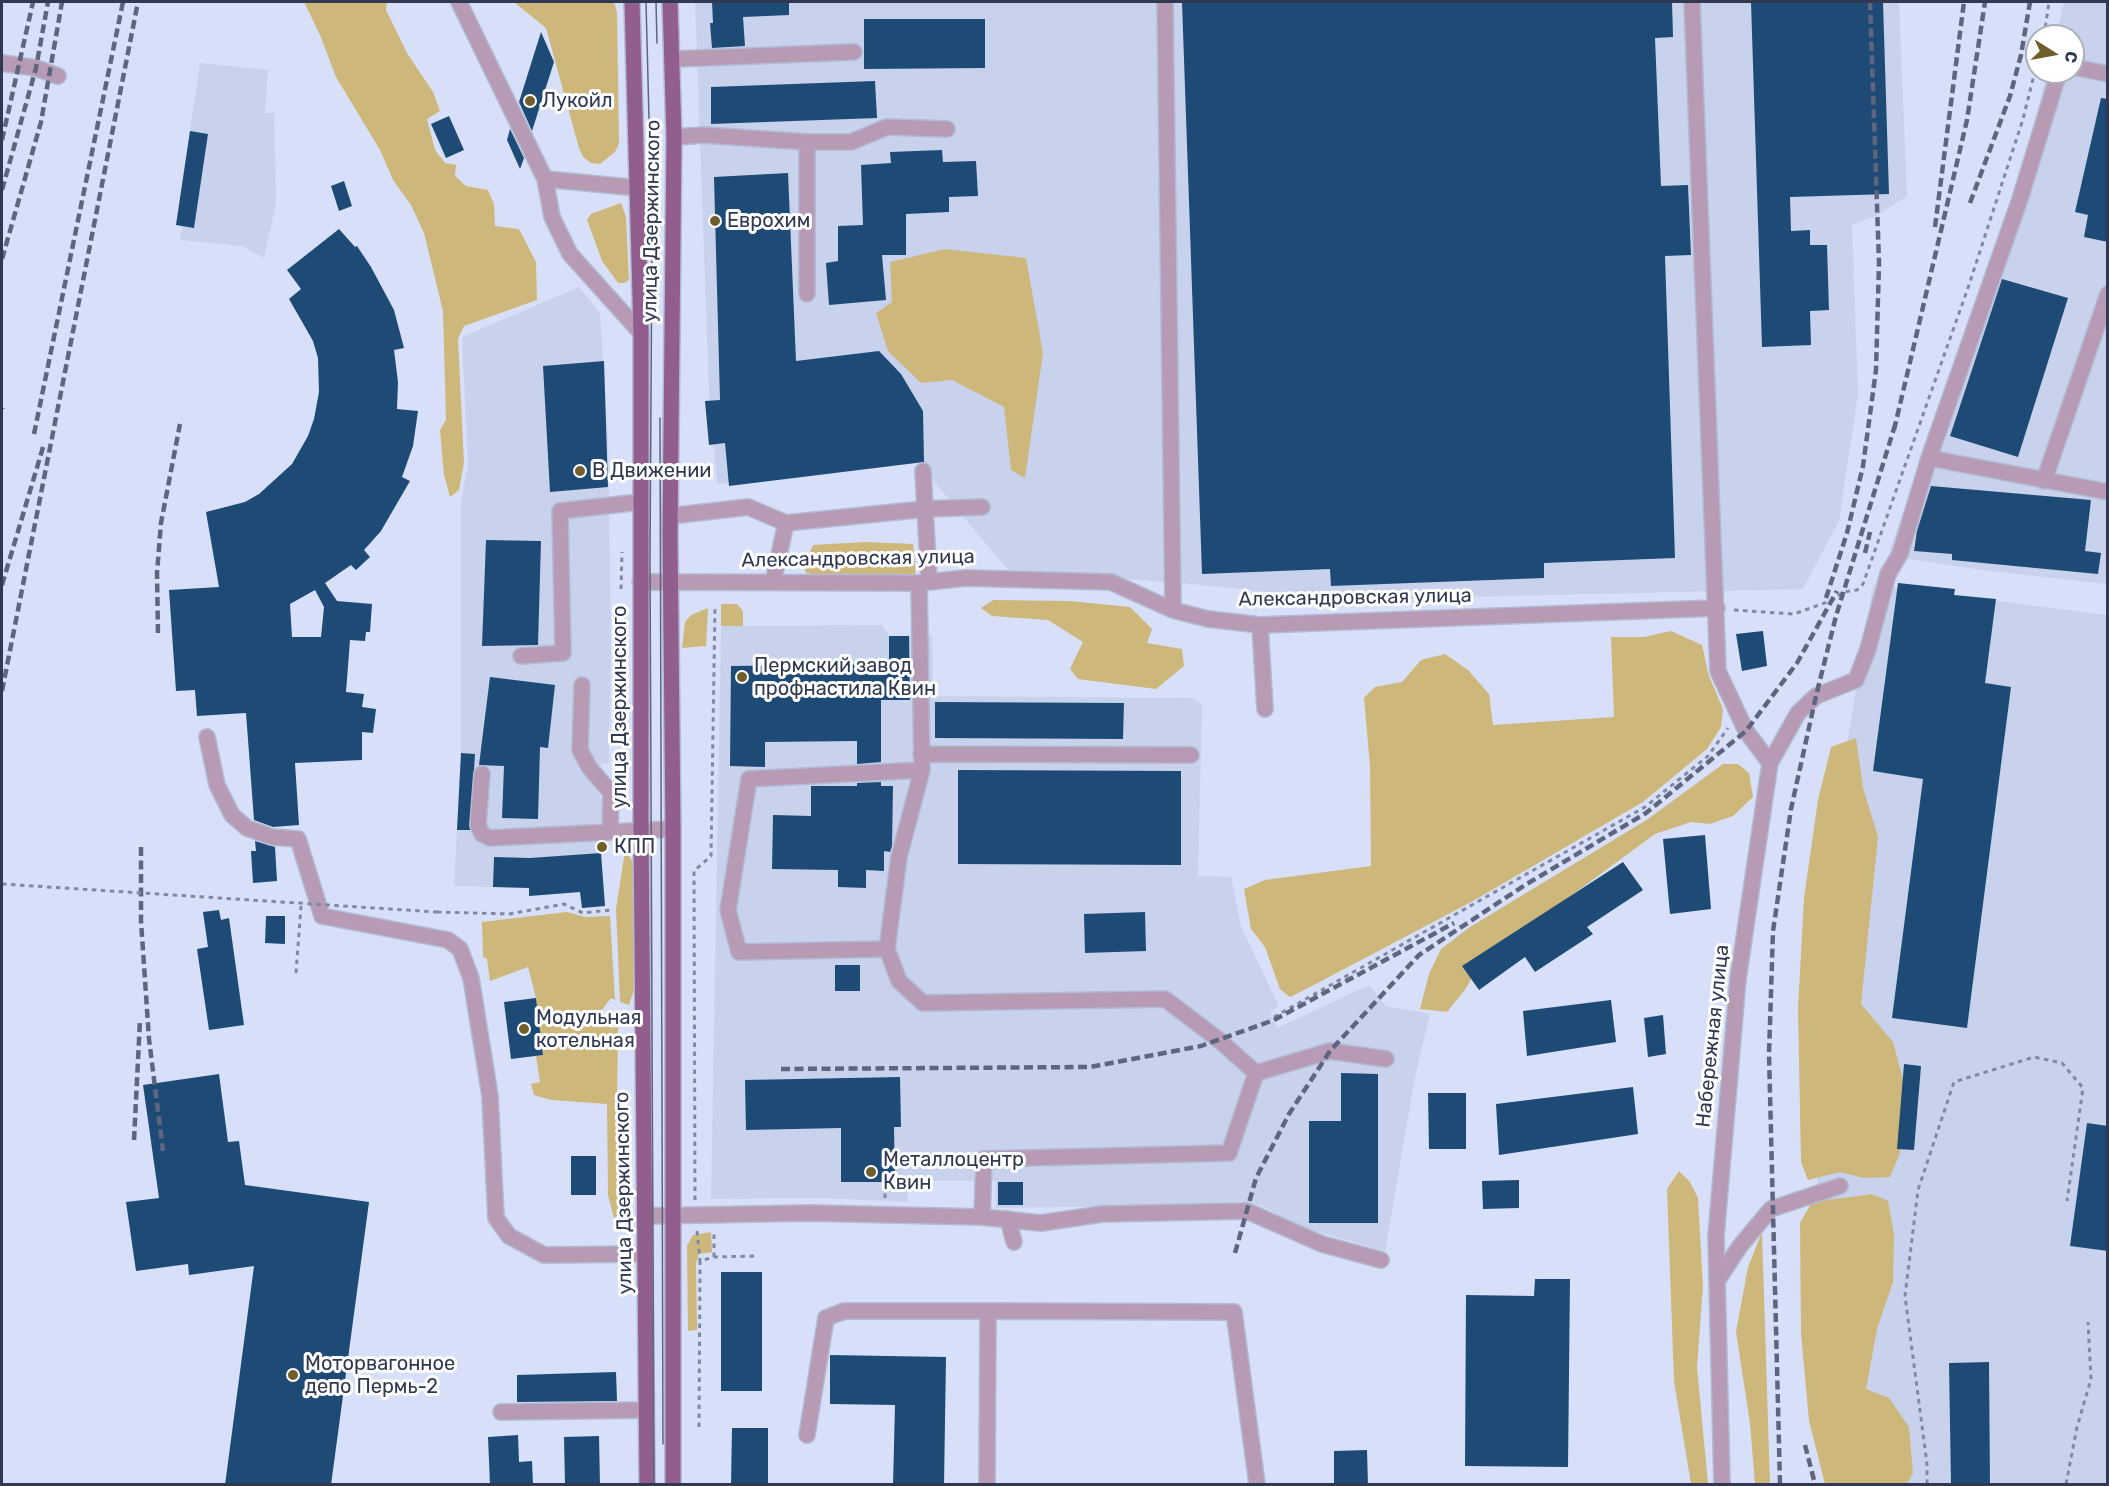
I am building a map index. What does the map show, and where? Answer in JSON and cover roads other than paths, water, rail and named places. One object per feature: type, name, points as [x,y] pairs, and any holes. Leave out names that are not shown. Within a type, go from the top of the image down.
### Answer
[{"type":"main road","name":"улица Дзержинского","points":[[632,2],[642,333],[641,830],[647,1485]]},
{"type":"main road","name":"улица Дзержинского","points":[[670,2],[674,59],[670,516],[673,829],[673,1485]]},
{"type":"street","points":[[459,2],[545,179],[552,217],[570,254],[642,333]]},
{"type":"street","points":[[1165,2],[1173,610]]},
{"type":"street","points":[[1692,2],[1718,670],[1746,731],[1770,763],[1798,713],[1816,696],[1856,680],[1868,649],[1888,574],[1900,554],[1929,458],[2020,199],[2055,84]]},
{"type":"street","points":[[674,59],[854,52]]},
{"type":"street","points":[[2,63],[36,68],[58,76]]},
{"type":"street","points":[[2085,69],[2108,74]]},
{"type":"street","points":[[674,137],[704,135],[807,142],[851,142],[887,127],[947,129]]},
{"type":"street","points":[[807,142],[807,294]]},
{"type":"street","points":[[545,179],[638,188]]},
{"type":"street","points":[[2044,481],[2108,294]]},
{"type":"street","points":[[1929,458],[2108,492]]},
{"type":"street","points":[[922,471],[925,509],[922,770],[899,857],[887,949],[899,981],[923,1003],[1165,999],[1219,1040],[1256,1073]]},
{"type":"street","points":[[521,656],[563,653],[560,511],[640,502]]},
{"type":"street","points":[[670,516],[748,507],[786,522],[925,509],[982,507]]},
{"type":"street","points":[[773,582],[786,522]]},
{"type":"street","name":"Александровская улица","points":[[640,582],[924,583],[966,578],[1111,582],[1173,610],[1208,619],[1260,625],[1717,609]]},
{"type":"street","points":[[1260,625],[1265,709]]},
{"type":"street","points":[[582,685],[580,750],[589,767],[610,793],[610,831]]},
{"type":"street","points":[[207,737],[217,785],[232,815],[247,828],[272,837],[298,839],[310,886],[322,916],[414,936],[448,940],[460,949],[471,978],[490,1096],[496,1218],[509,1236],[544,1255],[645,1254]]},
{"type":"street","points":[[921,754],[1191,755]]},
{"type":"street","name":"Набережная улица","points":[[1722,1485],[1719,1278],[1716,1236],[1738,979],[1770,763]]},
{"type":"street","points":[[887,949],[740,952],[728,910],[749,779],[922,770]]},
{"type":"street","points":[[482,774],[478,825],[485,836],[501,838],[673,829]]},
{"type":"street","points":[[1256,1073],[1330,1051],[1386,1059]]},
{"type":"street","points":[[982,1216],[984,1159],[1229,1153],[1256,1073]]},
{"type":"street","points":[[1719,1278],[1740,1246],[1771,1209],[1840,1186]]},
{"type":"street","points":[[645,1216],[982,1216],[1041,1223],[1102,1214],[1247,1211],[1322,1244],[1381,1260]]},
{"type":"street","points":[[1008,1219],[1014,1242]]},
{"type":"street","points":[[807,1435],[826,1318],[844,1311],[1234,1312],[1257,1485]]},
{"type":"street","points":[[987,1485],[988,1311]]},
{"type":"street","points":[[501,1412],[646,1410]]},
{"type":"tram line","points":[[646,2],[652,235],[650,559],[654,1484]]},
{"type":"tram line","points":[[656,2],[657,43]]},
{"type":"tram line","points":[[660,418],[663,1444]]},
{"type":"railway","points":[[2,140],[33,2]]},
{"type":"railway","points":[[2,190],[36,68],[48,2]]},
{"type":"railway","points":[[2,259],[41,122],[62,2]]},
{"type":"railway","points":[[34,434],[123,2]]},
{"type":"railway","points":[[2,691],[138,2]]},
{"type":"railway","points":[[1826,598],[1847,533],[1863,466],[1876,370],[1879,263],[1870,2]]},
{"type":"railway","points":[[1935,227],[1964,2]]},
{"type":"railway","points":[[1894,430],[1967,120],[1985,2]]},
{"type":"railway","points":[[1970,203],[2010,96],[2021,55],[2030,2]]},
{"type":"railway","points":[[1780,1484],[1769,1054],[1773,931],[1791,809],[1816,696],[1836,616],[1896,422]]},
{"type":"railway","points":[[158,633],[157,573],[161,523],[180,424]]},
{"type":"railway","points":[[2,585],[44,444]]},
{"type":"railway","points":[[1865,553],[1870,532]]},
{"type":"railway","points":[[1235,1253],[1256,1178],[1289,1114],[1330,1051],[1419,955],[1525,885],[1646,813],[1746,731],[1797,663],[1837,591]]},
{"type":"railway","points":[[141,847],[141,921],[149,1039],[163,1151]]},
{"type":"railway","points":[[781,1069],[1090,1067],[1201,1046],[1274,1020],[1454,923]]},
{"type":"railway","points":[[134,1140],[140,1020]]},
{"type":"railway","points":[[1805,1445],[1815,1484]]},
{"type":"place","name":"Лукойл","points":[[530,101]]},
{"type":"place","name":"Еврохим","points":[[715,221]]},
{"type":"place","name":"В Движении","points":[[580,471]]},
{"type":"place","name":"Пермский завод профнастила Квин","points":[[742,677]]},
{"type":"place","name":"КПП","points":[[602,847]]},
{"type":"place","name":"Модульная котельная","points":[[524,1029]]},
{"type":"place","name":"Металлоцентр Квин","points":[[871,1172]]},
{"type":"place","name":"Моторвагонное депо Пермь-2","points":[[293,1375]]}]
